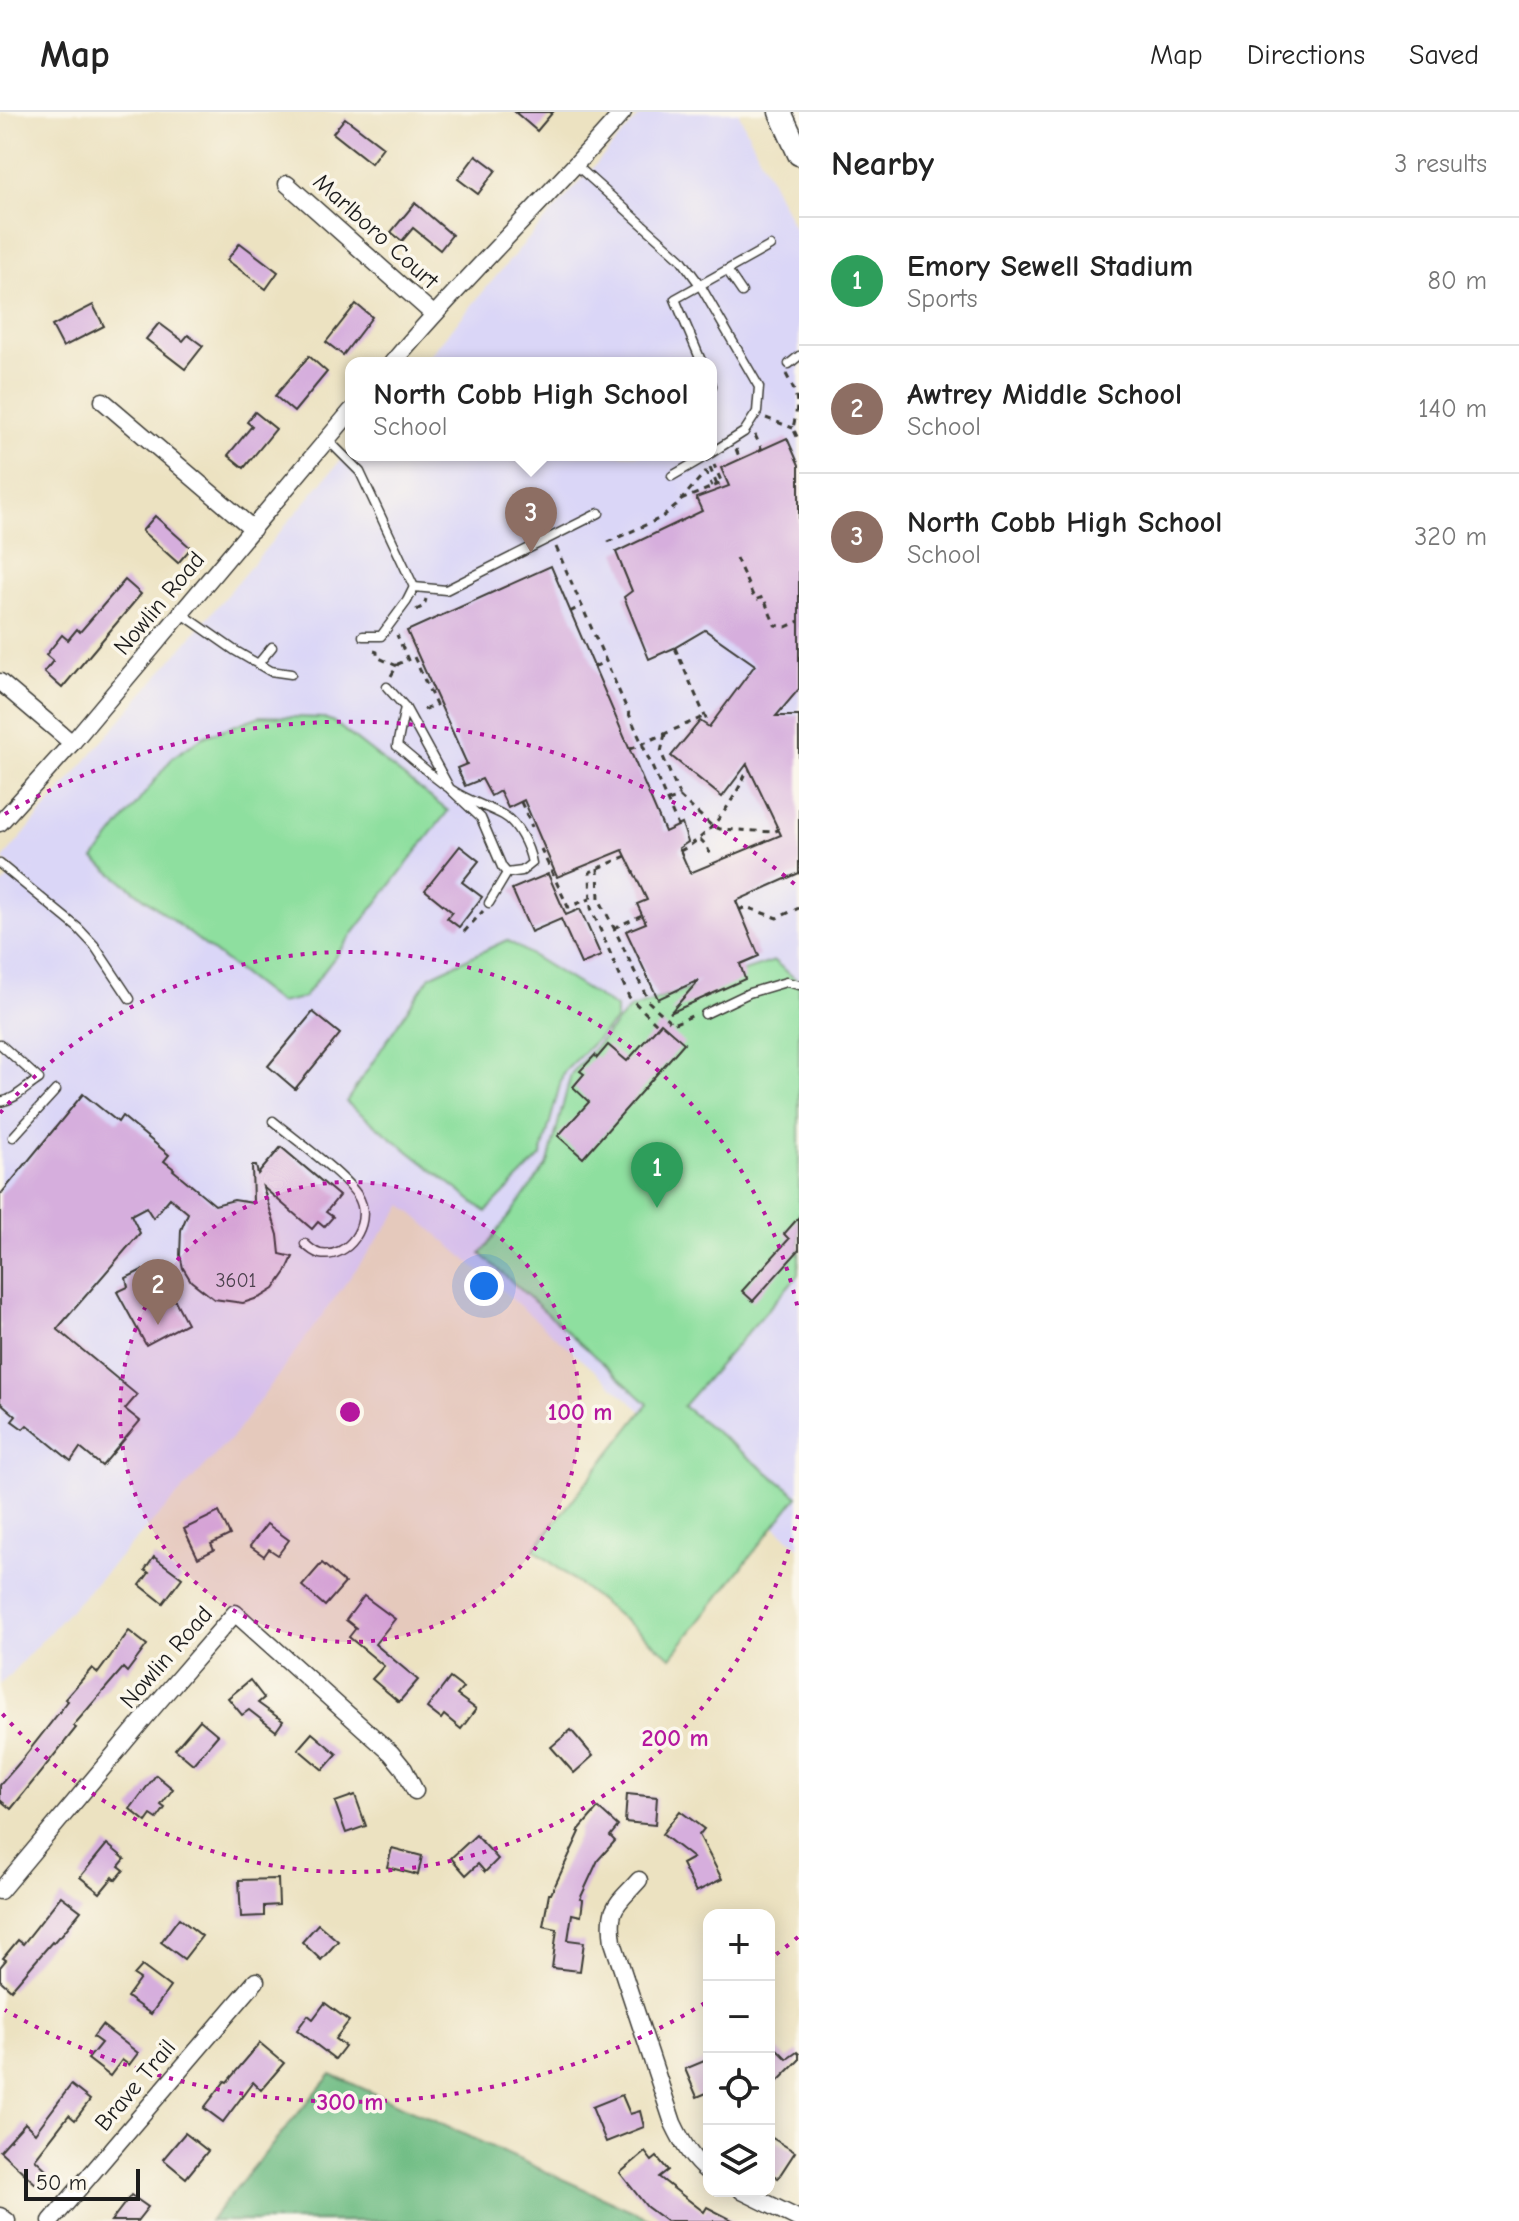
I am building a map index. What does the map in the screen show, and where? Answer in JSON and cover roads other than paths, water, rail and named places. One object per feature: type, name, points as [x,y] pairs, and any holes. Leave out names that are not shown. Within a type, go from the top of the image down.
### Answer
[{"type":"main road","points":[[780,112],[799,154]]},
{"type":"street","points":[[397,357],[433,314],[623,112]]},
{"type":"street","name":"Marlboro Court","points":[[287,184],[433,314]]},
{"type":"street","points":[[103,401],[253,529]]},
{"type":"street","name":"Nowlin Road","points":[[0,823],[72,743],[345,418]]},
{"type":"street","points":[[0,682],[72,743]]},
{"type":"street","name":"Nowlin Road","points":[[0,1891],[235,1613],[391,1753],[404,1769],[415,1791]]},
{"type":"street","points":[[639,1880],[612,1911],[610,1926],[615,1951],[673,2123],[682,2142],[703,2168]]},
{"type":"street","name":"Brave Trail","points":[[51,2221],[256,1981]]},
{"type":"street","points":[[754,2197],[799,2219]]},
{"type":"street","points":[[0,2216],[7,2221]]},
{"type":"lane","points":[[576,165],[681,259],[700,285],[759,387],[757,412],[744,432],[717,449]]},
{"type":"lane","points":[[699,357],[675,299],[770,246]]},
{"type":"lane","points":[[727,270],[742,292]]},
{"type":"lane","points":[[789,364],[799,356]]},
{"type":"lane","points":[[327,439],[345,457]]},
{"type":"lane","points":[[349,461],[360,472],[414,587]]},
{"type":"lane","points":[[672,476],[698,461]]},
{"type":"lane","points":[[414,587],[446,590],[599,513]]},
{"type":"lane","points":[[363,636],[381,636],[414,587]]},
{"type":"lane","points":[[181,613],[270,671],[291,674]]},
{"type":"lane","points":[[258,664],[272,647]]},
{"type":"lane","points":[[387,687],[405,707],[450,789],[505,816],[516,827],[532,863],[522,871],[507,873]]},
{"type":"lane","points":[[405,707],[397,746],[481,818],[507,873]]},
{"type":"lane","points":[[0,864],[94,945],[130,999]]},
{"type":"lane","points":[[489,903],[507,873]]},
{"type":"lane","points":[[705,1014],[749,993],[786,982],[799,985]]},
{"type":"lane","points":[[0,1044],[39,1079],[18,1096],[0,1102]]},
{"type":"lane","points":[[13,1137],[56,1090]]},
{"type":"lane","points":[[273,1121],[352,1187],[362,1203],[362,1224],[357,1236],[346,1247],[322,1254],[305,1244]]},
{"type":"place","name":"North Cobb High School","points":[[531,553]]},
{"type":"place","name":"Emory Sewell Stadium","points":[[657,1208]]},
{"type":"place","name":"Awtrey Middle School","points":[[158,1325]]}]
